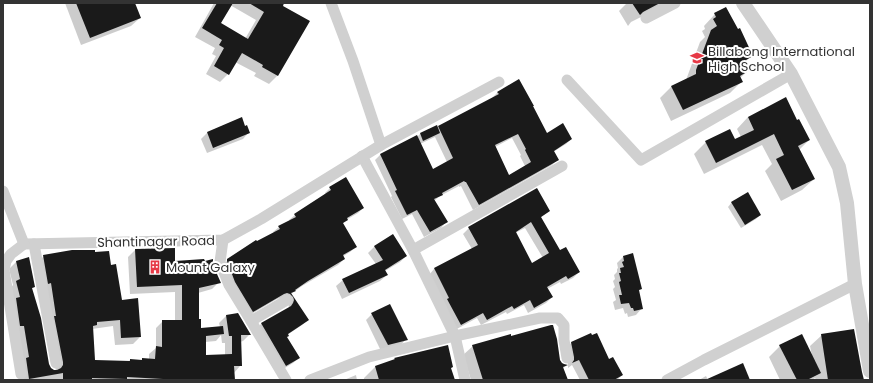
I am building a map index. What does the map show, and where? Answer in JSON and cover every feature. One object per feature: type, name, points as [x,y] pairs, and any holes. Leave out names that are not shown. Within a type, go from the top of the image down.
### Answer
[{"type":"street","points":[[331,3],[354,61],[381,145]]},
{"type":"street","points":[[646,18],[675,3]]},
{"type":"street","points":[[743,3],[792,74],[839,167],[847,203],[855,284],[870,368]]},
{"type":"street","points":[[567,80],[641,160],[792,74]]},
{"type":"street","name":"Shantinagar Road","points":[[29,244],[223,240],[261,219],[381,145],[499,82]]},
{"type":"street","points":[[362,156],[413,250],[456,336],[466,380]]},
{"type":"street","points":[[413,250],[562,166]]},
{"type":"street","points":[[3,191],[29,244],[56,363]]},
{"type":"street","points":[[223,240],[220,262],[229,285],[286,380]]},
{"type":"street","points":[[21,374],[4,270],[6,261],[11,254],[29,244]]},
{"type":"street","points":[[667,380],[855,284]]},
{"type":"street","points":[[251,321],[288,300]]},
{"type":"street","points":[[310,380],[369,357],[540,318],[558,318],[564,325],[564,340],[567,358]]},
{"type":"building","points":[[76,3],[135,3],[141,18],[90,38]]},
{"type":"building","points":[[217,3],[233,3],[221,23],[248,39],[264,12],[249,3],[284,3],[283,6],[310,21],[278,76],[242,53],[229,75],[214,66],[224,48],[219,45],[222,40],[202,28]]},
{"type":"building","points":[[632,3],[660,3],[640,15]]},
{"type":"building","points":[[726,7],[738,29],[740,28],[753,56],[746,60],[750,70],[740,76],[743,82],[683,110],[671,86],[696,74],[696,70],[711,30],[717,26],[713,19],[716,17],[714,13]]},
{"type":"building","points":[[519,79],[547,133],[563,123],[572,139],[554,151],[559,160],[479,205],[464,181],[442,193],[443,195],[434,199],[448,222],[430,232],[417,210],[407,215],[395,191],[397,190],[380,154],[417,135],[433,169],[453,158],[438,126],[499,94],[497,92]],"holes":[[[518,134],[526,149],[525,150],[531,162],[509,175],[495,145]]]},
{"type":"building","points":[[786,97],[797,120],[799,119],[810,140],[798,146],[815,179],[792,190],[776,159],[784,155],[774,134],[716,163],[705,141],[730,129],[735,139],[754,130],[748,117]]},
{"type":"building","points":[[242,117],[245,126],[247,125],[250,133],[213,148],[207,132]]},
{"type":"building","points":[[437,125],[440,133],[423,141],[420,133]]},
{"type":"building","points":[[346,177],[364,208],[347,218],[348,220],[343,223],[357,247],[343,255],[345,259],[291,293],[309,320],[288,334],[289,336],[287,337],[300,358],[286,366],[261,323],[291,306],[294,300],[293,297],[287,293],[284,294],[253,312],[235,282],[227,259],[256,240],[257,241],[280,229],[278,226],[296,217],[294,214],[331,190],[329,187]]},
{"type":"building","points":[[537,188],[550,211],[541,217],[560,250],[566,247],[580,272],[568,279],[566,276],[547,287],[553,297],[534,308],[530,300],[514,309],[512,306],[487,320],[483,313],[461,325],[447,299],[449,298],[434,268],[478,245],[468,227]],"holes":[[[531,222],[549,253],[532,263],[516,232]]]},
{"type":"building","points":[[748,192],[761,215],[745,225],[731,202]]},
{"type":"building","points":[[393,234],[407,256],[385,270],[388,275],[349,293],[342,279],[383,260],[374,246]]},
{"type":"building","points":[[175,248],[175,261],[204,259],[205,261],[213,259],[213,265],[221,283],[199,288],[199,319],[201,319],[201,328],[223,326],[224,334],[206,336],[206,355],[232,354],[232,336],[229,336],[226,315],[238,313],[251,335],[241,335],[242,366],[234,366],[235,380],[181,380],[127,377],[127,379],[92,378],[83,380],[63,380],[63,373],[29,379],[26,358],[29,357],[24,326],[20,326],[16,298],[20,297],[16,281],[20,279],[16,261],[29,257],[35,287],[32,288],[41,318],[49,364],[51,368],[57,370],[61,368],[63,362],[54,316],[56,316],[51,283],[48,284],[43,255],[72,250],[95,250],[95,252],[109,251],[111,265],[116,264],[122,300],[138,298],[141,337],[121,338],[120,320],[97,322],[97,325],[93,326],[95,360],[130,361],[130,359],[142,360],[142,358],[155,359],[156,346],[162,347],[162,320],[182,320],[182,285],[137,287],[135,249]]},
{"type":"building","points":[[633,253],[642,289],[639,290],[643,309],[634,311],[629,303],[621,304],[619,295],[622,295],[619,282],[621,281],[619,273],[621,273],[620,268],[624,267],[622,262],[624,261],[623,256]]},
{"type":"building","points":[[390,304],[408,340],[388,345],[371,313]]},
{"type":"building","points":[[553,325],[557,339],[560,360],[562,363],[568,365],[563,367],[568,380],[483,380],[472,345]]},
{"type":"building","points":[[854,329],[864,380],[828,380],[821,334]]},
{"type":"building","points":[[591,333],[592,335],[597,333],[609,359],[613,357],[623,375],[614,380],[589,380],[579,360],[572,363],[574,357],[571,342]]},
{"type":"building","points":[[802,334],[821,373],[807,380],[797,380],[779,345]]},
{"type":"building","points":[[448,345],[453,367],[451,368],[455,380],[379,380],[375,366],[395,359],[394,358]]},
{"type":"building","points":[[743,363],[750,380],[705,380]]},
{"type":"place","name":"Billabong International High School","points":[[697,58]]},
{"type":"place","name":"Mount Galaxy","points":[[155,267]]}]
